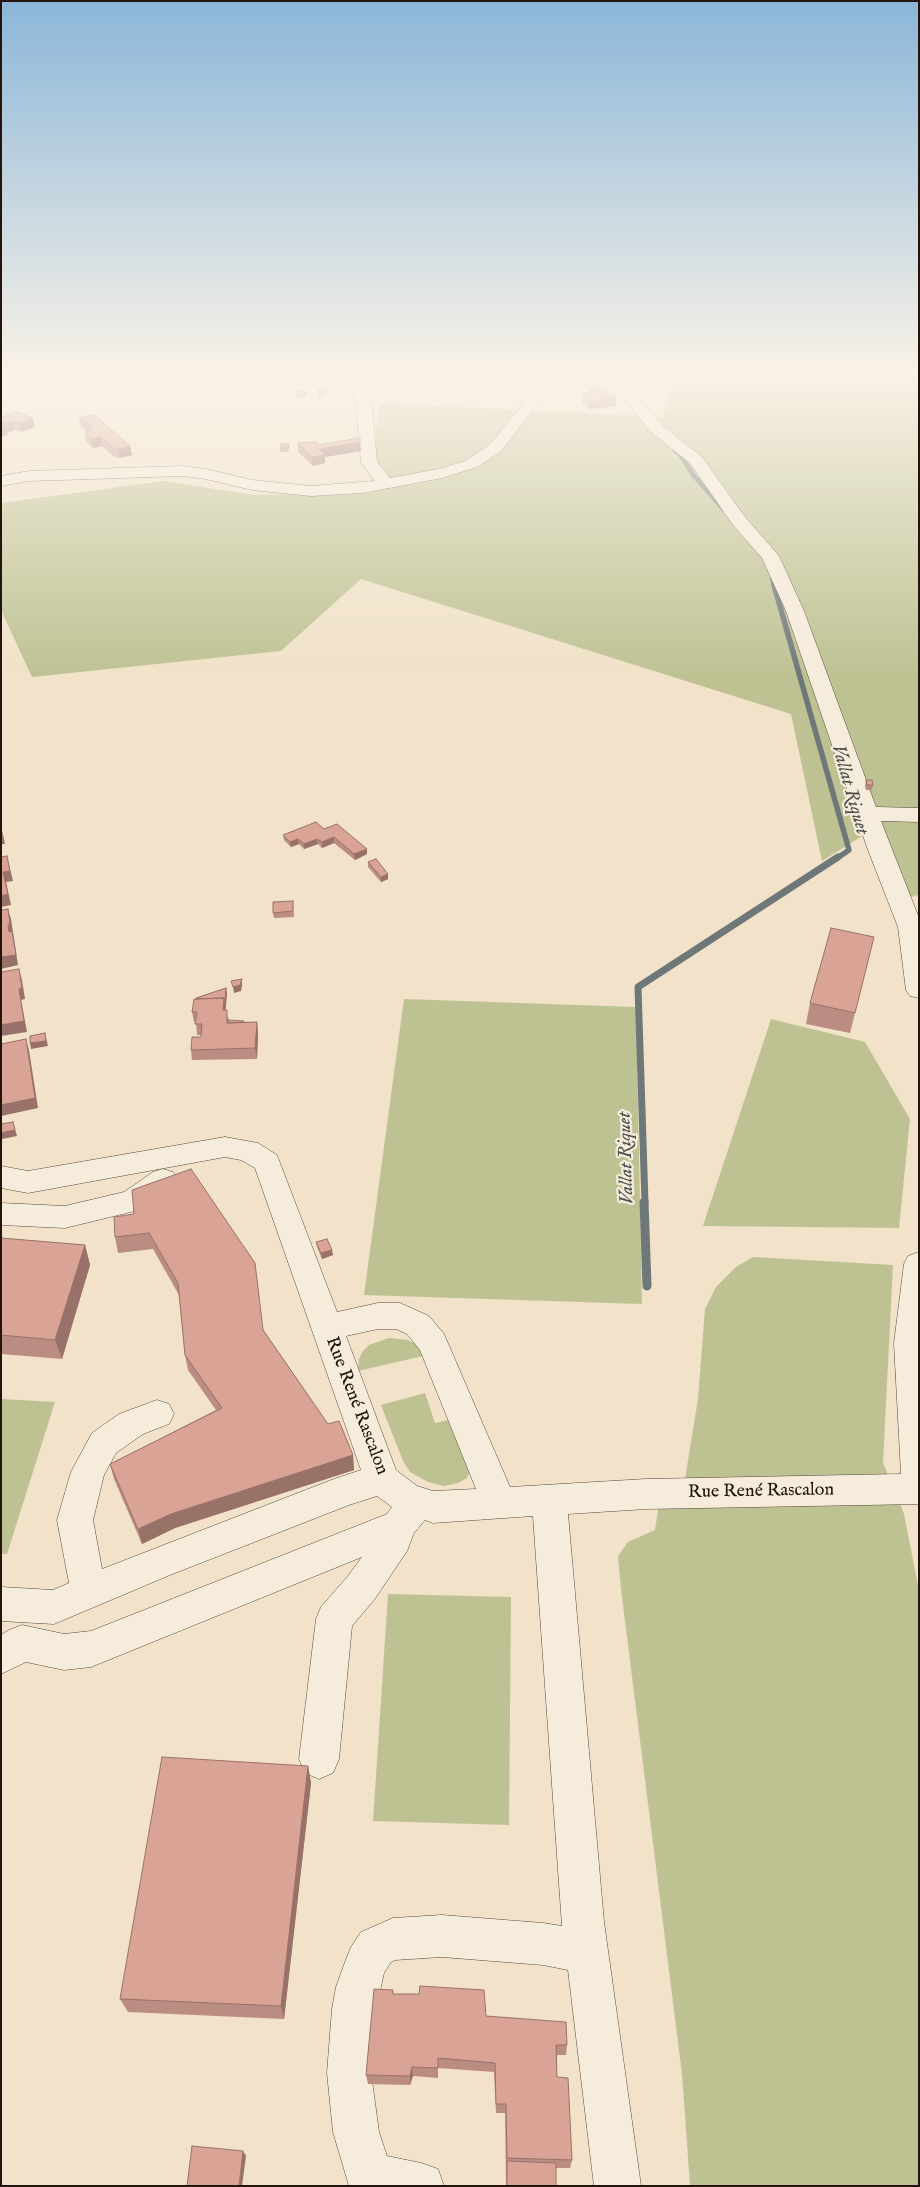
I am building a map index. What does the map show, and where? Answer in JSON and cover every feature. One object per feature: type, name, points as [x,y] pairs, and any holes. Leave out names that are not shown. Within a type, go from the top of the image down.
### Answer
[{"type":"street","points":[[1,481],[28,476],[150,472]]},
{"type":"street","points":[[191,472],[252,485],[311,491],[337,490],[441,472]]},
{"type":"street","points":[[376,472],[385,483]]},
{"type":"street","points":[[705,472],[739,521],[770,556],[795,611],[867,814],[910,927],[917,964],[919,990]]},
{"type":"street","points":[[867,814],[919,814]]},
{"type":"street","name":"Rue René Rascalon","points":[[1,1178],[28,1182],[226,1147],[248,1150],[267,1162],[382,1480],[406,1498],[408,1513],[433,1507],[646,1494],[919,1489]]},
{"type":"street","points":[[1,1214],[65,1217],[133,1200],[171,1174],[175,1156]]},
{"type":"street","points":[[918,1461],[910,1343],[919,1264]]},
{"type":"street","points":[[327,1327],[378,1316],[400,1316],[418,1325],[433,1343],[499,1503]]},
{"type":"street","points":[[89,1592],[74,1520],[88,1472],[104,1443],[131,1424],[157,1414]]},
{"type":"street","points":[[1,1604],[54,1606],[157,1562],[346,1490],[382,1480]]},
{"type":"street","points":[[549,1499],[586,1952],[618,2186]]},
{"type":"street","points":[[1,1656],[22,1643],[64,1652],[91,1649],[408,1513]]},
{"type":"street","points":[[320,1759],[334,1619],[361,1588],[394,1540],[408,1513]]},
{"type":"street","points":[[421,2186],[372,2181],[356,2132],[348,2074],[354,2009],[358,1987],[366,1962],[376,1947],[393,1939],[442,1936],[543,1944],[586,1952]]},
{"type":"green space","points":[[372,472],[919,472],[919,895],[910,897],[880,825],[822,861],[791,714],[361,579],[281,651],[32,677],[1,610],[1,503],[164,481],[253,495],[370,493]]},
{"type":"green space","points":[[404,999],[636,1007],[642,1304],[364,1295]]},
{"type":"green space","points":[[771,1019],[865,1042],[910,1119],[899,1228],[703,1226]]},
{"type":"green space","points":[[753,1257],[893,1265],[883,1463],[904,1514],[919,1591],[919,2186],[690,2186],[682,2074],[618,1556],[628,1542],[655,1530],[659,1504],[684,1485],[698,1399],[705,1309],[716,1287],[736,1267]]},
{"type":"green space","points":[[389,1338],[408,1340],[417,1345],[423,1356],[358,1371],[359,1359],[363,1351],[369,1345]]},
{"type":"green space","points":[[425,1393],[435,1423],[448,1420],[467,1465],[469,1473],[467,1478],[458,1483],[444,1486],[428,1482],[410,1472],[403,1461],[381,1405]]},
{"type":"green space","points":[[1,1399],[55,1402],[7,1554],[1,1554]]},
{"type":"green space","points":[[388,1594],[511,1597],[509,1825],[373,1821]]},
{"type":"building","points":[[866,780],[872,780],[873,785],[867,785]]},
{"type":"building","points":[[316,822],[324,829],[337,824],[367,849],[354,854],[334,837],[322,842],[317,839],[304,844],[298,839],[290,842],[283,835]]},
{"type":"building","points":[[7,856],[10,871],[3,872],[8,894],[1,896],[1,857]]},
{"type":"building","points":[[376,859],[388,874],[381,877],[368,862]]},
{"type":"building","points":[[293,901],[293,911],[273,913],[273,902]]},
{"type":"building","points":[[8,909],[9,932],[12,931],[16,955],[1,957],[1,910]]},
{"type":"building","points":[[831,928],[874,937],[855,1013],[810,1003]]},
{"type":"building","points":[[19,969],[22,988],[19,989],[24,1021],[1,1025],[1,972]]},
{"type":"building","points":[[242,979],[240,985],[233,987],[231,981]]},
{"type":"building","points":[[226,988],[225,1003],[224,998],[196,999],[196,998]]},
{"type":"building","points":[[224,998],[223,1010],[227,1010],[227,1023],[257,1022],[255,1048],[191,1050],[192,1037],[201,1037],[202,1024],[195,1024],[197,1012],[192,1012],[194,999]]},
{"type":"building","points":[[228,1020],[244,1021],[244,1022],[228,1023]]},
{"type":"building","points":[[45,1033],[46,1041],[30,1043],[30,1036]]},
{"type":"building","points":[[26,1039],[35,1098],[1,1105],[1,1044]]},
{"type":"building","points":[[13,1122],[15,1130],[1,1133],[1,1124]]},
{"type":"building","points":[[191,1169],[255,1263],[263,1330],[328,1424],[339,1421],[353,1455],[171,1514],[138,1529],[110,1464],[222,1408],[185,1355],[178,1283],[149,1233],[115,1237],[114,1217],[134,1214],[132,1190]]},
{"type":"building","points":[[1,1238],[85,1245],[55,1340],[1,1335]]},
{"type":"building","points":[[327,1239],[332,1250],[321,1253],[316,1242]]},
{"type":"building","points":[[162,1757],[308,1766],[281,2006],[120,1999]]},
{"type":"building","points":[[420,1986],[484,1990],[486,2016],[566,2022],[567,2045],[556,2045],[557,2077],[568,2078],[572,2160],[507,2158],[506,2104],[496,2104],[495,2063],[438,2058],[438,2068],[412,2067],[410,2076],[366,2075],[374,1989],[393,1990],[393,1994],[419,1994]]},
{"type":"building","points":[[192,2146],[243,2151],[239,2186],[187,2186]]},
{"type":"building","points":[[507,2161],[556,2163],[556,2186],[507,2186]]},
{"type":"waterway","name":"Vallat Riquet","points":[[691,472],[724,510]]},
{"type":"waterway","name":"Vallat Riquet","points":[[772,578],[774,586]]},
{"type":"waterway","name":"Vallat Riquet","points":[[774,585],[849,850],[836,859]]},
{"type":"waterway","name":"Vallat Riquet","points":[[645,1203],[638,987],[838,857]]},
{"type":"waterway","name":"Vallat Riquet","points":[[644,1202],[647,1286]]}]
